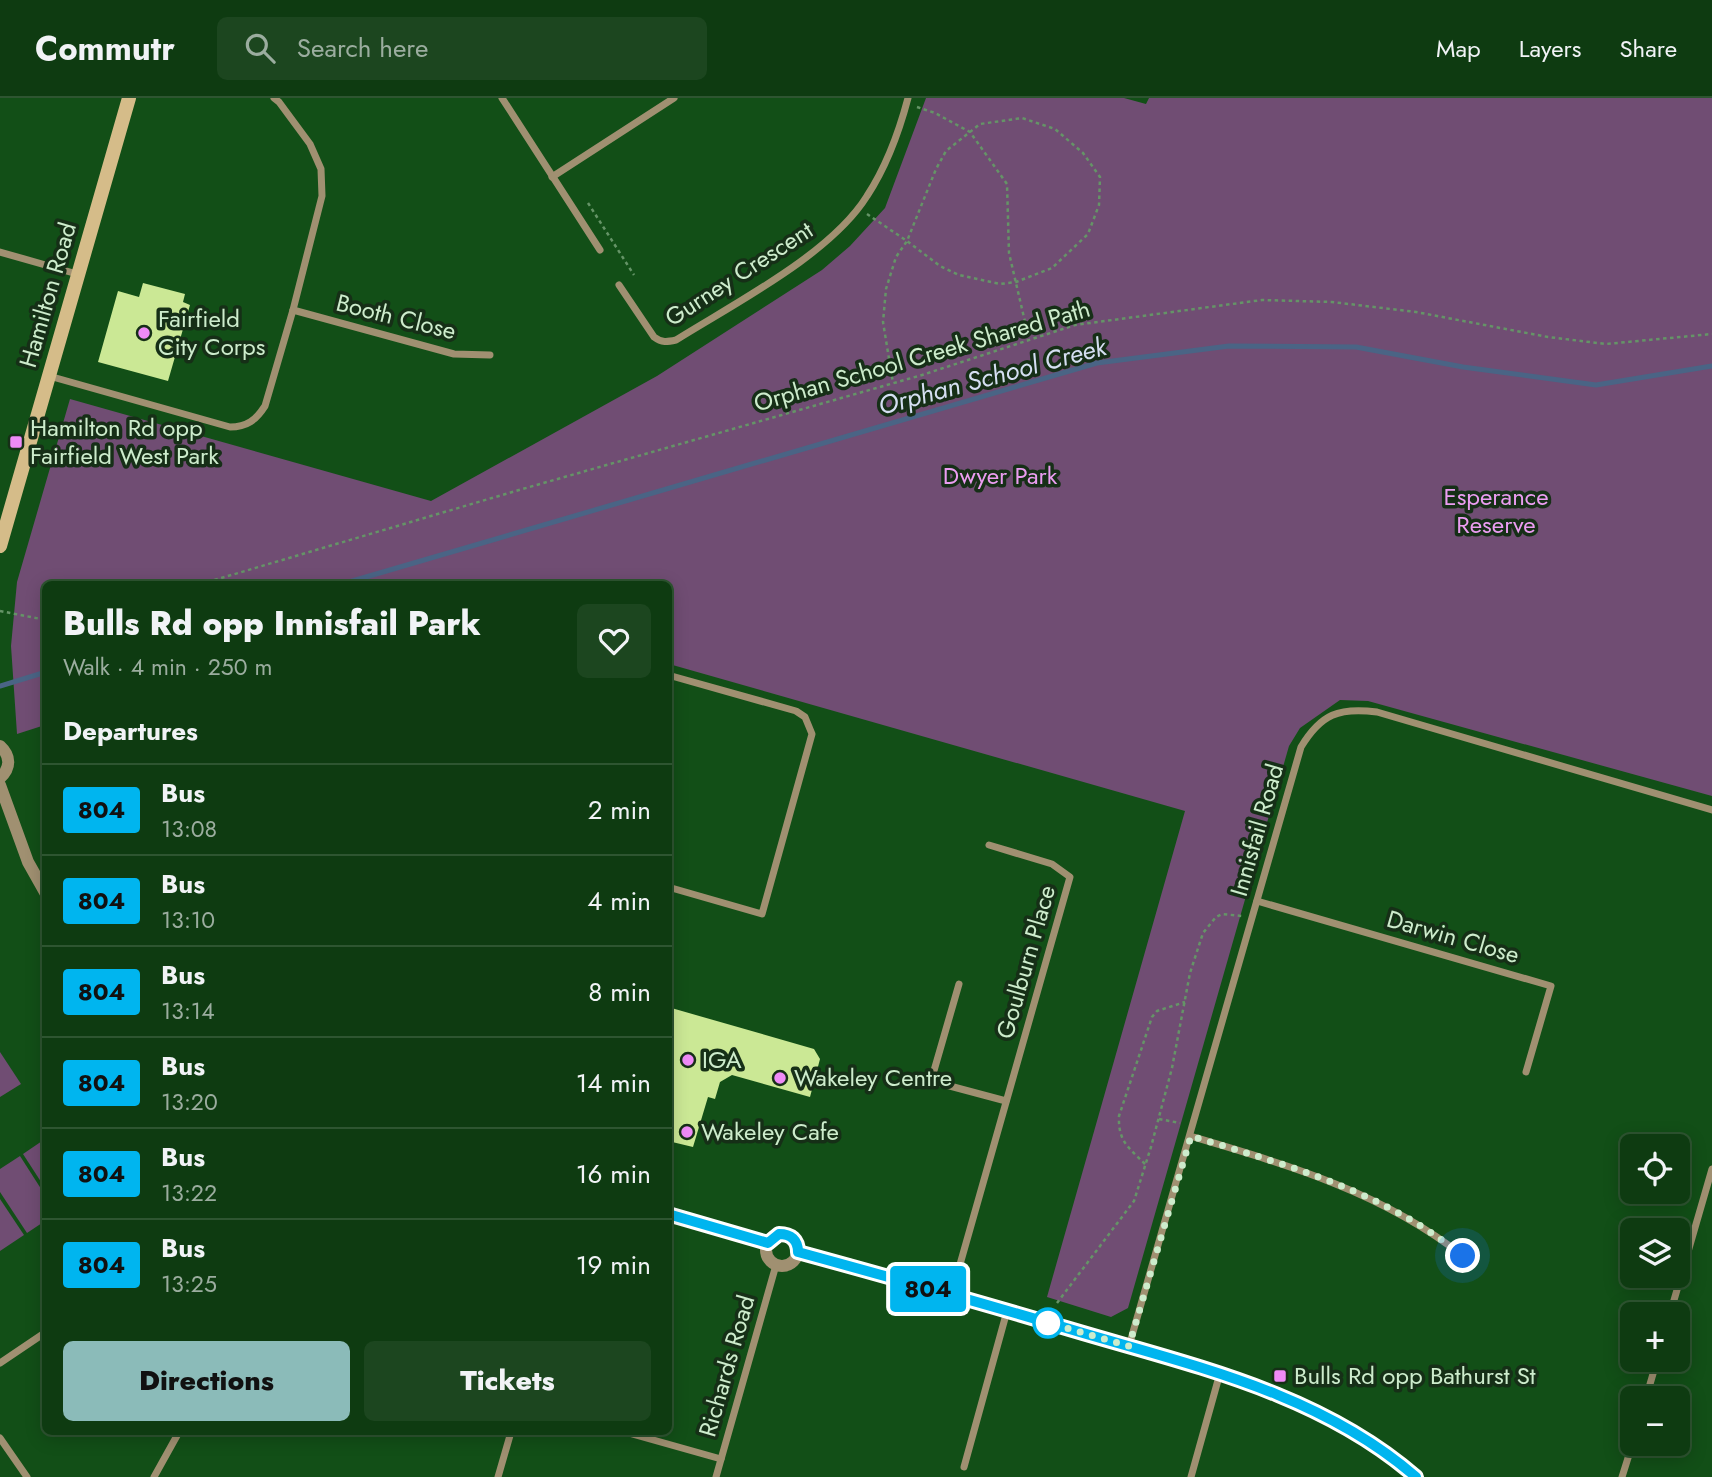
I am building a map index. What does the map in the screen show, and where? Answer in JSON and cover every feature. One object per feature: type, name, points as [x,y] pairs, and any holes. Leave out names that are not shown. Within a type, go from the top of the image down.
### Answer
[{"type":"main road","name":"Hamilton Road","points":[[0,546],[5,510],[49,376],[129,98]]},
{"type":"street","points":[[49,376],[230,427],[246,425],[259,415],[265,406],[293,310],[322,196],[321,169],[310,144],[274,98]]},
{"type":"street","points":[[502,98],[600,250]]},
{"type":"street","points":[[552,177],[674,98]]},
{"type":"street","name":"Gurney Crescent","points":[[619,285],[654,337],[660,341],[676,340],[813,253],[858,209],[889,154],[907,101]]},
{"type":"street","points":[[0,252],[78,274]]},
{"type":"street","name":"Booth Close","points":[[293,310],[454,354],[490,355]]},
{"type":"street","points":[[672,676],[796,711],[809,723],[811,743],[762,914],[672,888]]},
{"type":"street","name":"Innisfail Road","points":[[1129,1346],[1301,747],[1319,724],[1330,716],[1353,709],[1377,712],[1712,810]]},
{"type":"street","points":[[0,746],[6,751],[9,764],[0,778]]},
{"type":"street","points":[[0,785],[28,862],[42,887]]},
{"type":"street","name":"Goulburn Place","points":[[951,1296],[1070,877],[1052,864],[989,845]]},
{"type":"street","name":"Darwin Close","points":[[1257,901],[1551,986],[1526,1072]]},
{"type":"street","points":[[959,984],[931,1081],[1006,1101]]},
{"type":"street","points":[[1191,1136],[1308,1171],[1339,1184],[1432,1231],[1463,1256]]},
{"type":"street","points":[[1673,1302],[1712,1169]]},
{"type":"street","points":[[672,1215],[768,1243]]},
{"type":"street","points":[[779,1234],[789,1235],[796,1242],[798,1252],[790,1264],[776,1265],[768,1258],[768,1243],[779,1234]]},
{"type":"street","points":[[798,1252],[1129,1346],[1266,1388],[1338,1424],[1416,1477]]},
{"type":"street","name":"Richards Road","points":[[716,1477],[776,1265]]},
{"type":"street","points":[[964,1467],[1007,1311]]},
{"type":"street","points":[[0,1363],[42,1335]]},
{"type":"street","points":[[1191,1477],[1220,1373]]},
{"type":"street","points":[[154,1477],[177,1435]]},
{"type":"street","points":[[498,1477],[510,1435]]},
{"type":"street","points":[[636,1435],[721,1459]]},
{"type":"street","points":[[0,1438],[27,1477]]},
{"type":"street","points":[[1622,1477],[1629,1456]]},
{"type":"path","points":[[907,101],[970,132],[1007,184],[1009,253],[1029,339]]},
{"type":"path","points":[[858,209],[907,241],[940,266],[959,275],[1000,284],[1016,282],[1052,268],[1088,234],[1099,205],[1100,177],[1083,153],[1055,129],[1023,118],[980,124],[946,151],[907,241],[895,257],[886,289],[883,322],[893,383]]},
{"type":"path","points":[[588,204],[634,275]]},
{"type":"path","name":"Orphan School Creek Shared Path","points":[[211,581],[893,383],[1074,325],[1262,300],[1332,302],[1416,312],[1548,337],[1606,344],[1712,334]]},
{"type":"path","points":[[0,611],[42,619]]},
{"type":"path","points":[[1057,1303],[1134,1201],[1159,1119],[1172,1068],[1190,973],[1203,933],[1216,917],[1222,914],[1252,917]]},
{"type":"path","points":[[1145,1164],[1129,1149],[1118,1132],[1119,1116],[1152,1017],[1157,1011],[1185,1002]]},
{"type":"path","points":[[1159,1119],[1193,1126]]},
{"type":"green space","points":[[926,98],[1124,98],[1146,104],[1149,98],[1712,98],[1712,796],[1368,701],[1340,700],[1300,728],[1289,746],[1128,1308],[1111,1317],[1047,1297],[1185,811],[672,665],[672,581],[42,581],[42,726],[17,734],[11,646],[17,582],[70,399],[431,501],[657,376],[822,270],[850,246],[885,208]]},
{"type":"green space","points":[[0,1052],[21,1084],[0,1097]]},
{"type":"green space","points":[[42,1141],[42,1183],[23,1154]]},
{"type":"green space","points":[[20,1156],[42,1190],[42,1223],[27,1233],[0,1192],[0,1169]]},
{"type":"green space","points":[[0,1199],[24,1235],[0,1251]]},
{"type":"building","name":"Fairfield City Corps","points":[[143,283],[185,294],[183,302],[190,305],[168,381],[98,362],[118,291],[139,297]]},
{"type":"building","name":"Wakeley Centre","points":[[672,1008],[814,1049],[820,1059],[810,1097],[732,1075],[720,1082],[715,1099],[708,1097],[693,1147],[672,1142]]},
{"type":"waterway","name":"Orphan School Creek","points":[[352,581],[1097,363],[1229,346],[1356,347],[1463,367],[1596,385],[1712,366]]},
{"type":"waterway","name":"Orphan School Creek","points":[[0,686],[42,673]]},
{"type":"bus line","name":"804","points":[[672,1215],[768,1243],[779,1234],[789,1235],[796,1242],[798,1252],[1266,1388],[1338,1424],[1416,1477]]},
{"type":"place","name":"Fairfield City Corps","points":[[144,333]]},
{"type":"place","name":"Hamilton Rd opp Fairfield West Park","points":[[16,442]]},
{"type":"place","name":"IGA","points":[[688,1060]]},
{"type":"place","name":"Wakeley Centre","points":[[780,1078]]},
{"type":"place","name":"Wakeley Cafe","points":[[687,1132]]},
{"type":"place","name":"Bulls Rd opp Bathurst St","points":[[1280,1376]]},
{"type":"route","points":[[1048,1323],[1046,1322],[1129,1346],[1191,1136],[1328,1179],[1432,1231],[1463,1256]]},
{"type":"park label","name":"Dwyer Park","points":[[1000,476]]},
{"type":"park label","name":"Esperance Reserve","points":[[1496,511]]}]
